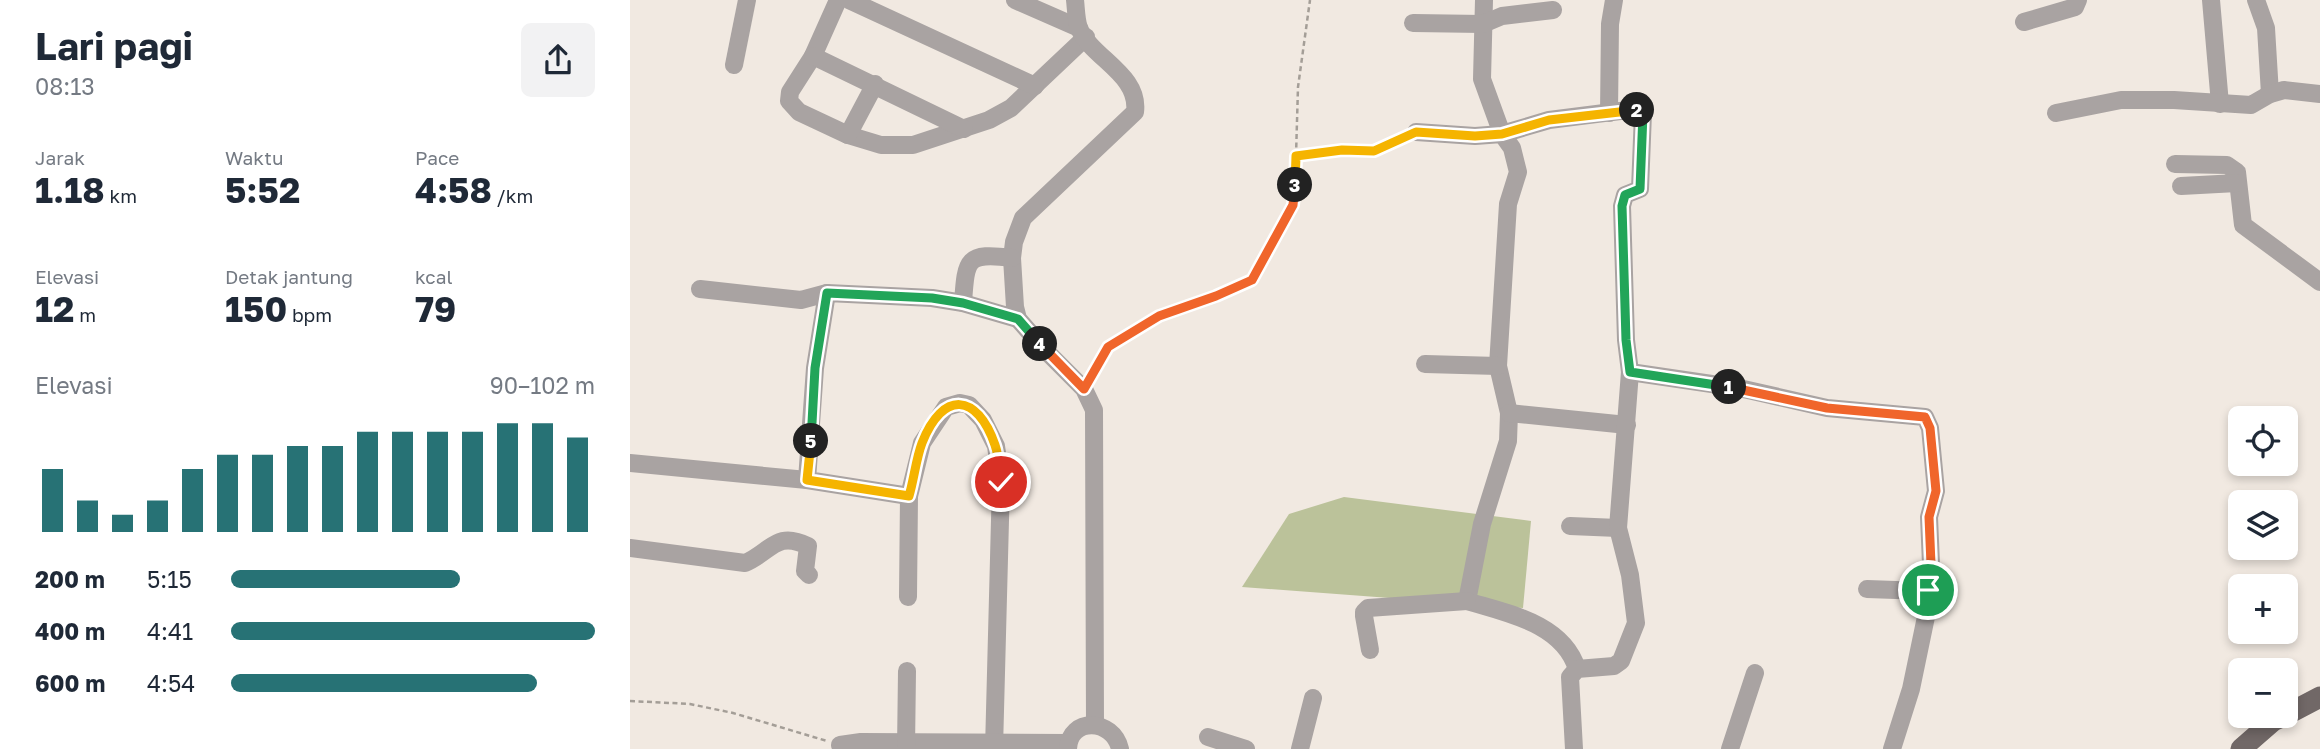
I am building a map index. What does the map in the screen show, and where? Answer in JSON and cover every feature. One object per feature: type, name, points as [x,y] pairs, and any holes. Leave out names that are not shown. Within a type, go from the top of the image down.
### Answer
[{"type":"main road","points":[[2298,708],[2320,697]]},
{"type":"main road","points":[[2241,749],[2265,728]]},
{"type":"street","points":[[734,65],[747,0]]},
{"type":"street","points":[[838,0],[813,56],[790,92],[789,101],[799,112],[848,135],[881,145],[913,145],[989,120],[1011,108],[1035,86],[1082,33]]},
{"type":"street","points":[[849,0],[1035,86]]},
{"type":"street","points":[[1015,0],[1082,33],[1131,87],[1137,100],[1135,112],[1023,218],[1017,230],[1012,258],[1018,319],[1084,389],[1091,400],[1095,423],[1095,725]]},
{"type":"street","points":[[1075,0],[1082,33]]},
{"type":"street","points":[[1467,601],[1482,524],[1508,441],[1509,412],[1497,366],[1508,204],[1518,172],[1512,148],[1502,134],[1482,79],[1484,0]]},
{"type":"street","points":[[1609,113],[1610,23],[1614,0]]},
{"type":"street","points":[[2024,22],[2075,7],[2078,0]]},
{"type":"street","points":[[2211,0],[2220,104]]},
{"type":"street","points":[[2256,0],[2266,28],[2270,94]]},
{"type":"street","points":[[1413,23],[1483,24],[1502,16],[1553,10]]},
{"type":"street","points":[[813,56],[964,129]]},
{"type":"street","points":[[848,135],[875,84]]},
{"type":"street","points":[[2056,113],[2120,100],[2251,105],[2270,94],[2284,90],[2320,94]]},
{"type":"street","points":[[1416,132],[1475,136],[1502,134],[1549,120],[1636,109],[1643,113],[1640,189],[1625,195],[1622,206],[1626,340],[1630,372],[1618,528],[1630,575],[1636,623],[1621,661],[1614,666],[1577,669],[1570,677],[1574,749]]},
{"type":"street","points":[[2175,164],[2227,164],[2236,172],[2243,225],[2320,282]]},
{"type":"street","points":[[2181,186],[2237,183]]},
{"type":"street","points":[[963,303],[965,275],[974,258],[1012,258]]},
{"type":"street","points":[[700,289],[801,300],[827,293],[932,298],[963,303],[1018,319]]},
{"type":"street","points":[[808,475],[815,368],[827,293]]},
{"type":"street","points":[[1425,364],[1497,366]]},
{"type":"street","points":[[1630,372],[1739,388],[1827,408],[1925,417],[1930,428],[1936,491],[1929,517],[1932,588],[1911,689],[1892,749]]},
{"type":"street","points":[[908,597],[909,496],[922,443],[946,407],[960,403],[969,405],[983,420],[996,446],[1001,482],[994,746]]},
{"type":"street","points":[[1509,412],[1627,425]]},
{"type":"street","points":[[631,464],[808,475],[909,496]]},
{"type":"street","points":[[1570,526],[1618,528]]},
{"type":"street","points":[[630,548],[746,563],[775,542],[788,540],[808,546],[805,571],[810,575]]},
{"type":"street","points":[[1867,589],[1924,591],[1932,588]]},
{"type":"street","points":[[1370,650],[1364,616],[1368,608],[1467,601],[1532,621],[1562,643],[1577,669]]},
{"type":"street","points":[[906,746],[907,671]]},
{"type":"street","points":[[1730,749],[1755,673]]},
{"type":"street","points":[[1300,749],[1313,698]]},
{"type":"street","points":[[843,747],[861,741],[906,746],[1068,746],[1073,733],[1083,726],[1095,725],[1112,733],[1120,749]]},
{"type":"street","points":[[1208,737],[1246,749]]},
{"type":"path","points":[[1084,389],[1108,347],[1159,316],[1252,280],[1293,205],[1298,87],[1310,0]]},
{"type":"path","points":[[1296,156],[1342,150],[1374,151],[1416,132]]},
{"type":"path","points":[[630,701],[690,704],[733,713],[843,747]]},
{"type":"green space","points":[[1344,497],[1531,521],[1523,608],[1242,587],[1289,514]]},
{"type":"route","points":[[1001,482],[996,446],[983,420],[969,405],[960,403],[946,407],[922,443],[909,496],[807,480],[815,368],[827,293],[932,298],[963,303],[1018,319],[1084,389],[1108,347],[1159,316],[1252,280],[1293,205],[1296,156],[1342,150],[1364,153],[1374,151],[1416,132],[1475,136],[1502,134],[1549,120],[1636,109],[1643,113],[1640,189],[1625,195],[1622,206],[1626,340],[1630,372],[1739,388],[1827,408],[1925,417],[1930,428],[1936,491],[1929,517],[1932,588],[1928,590]]}]
